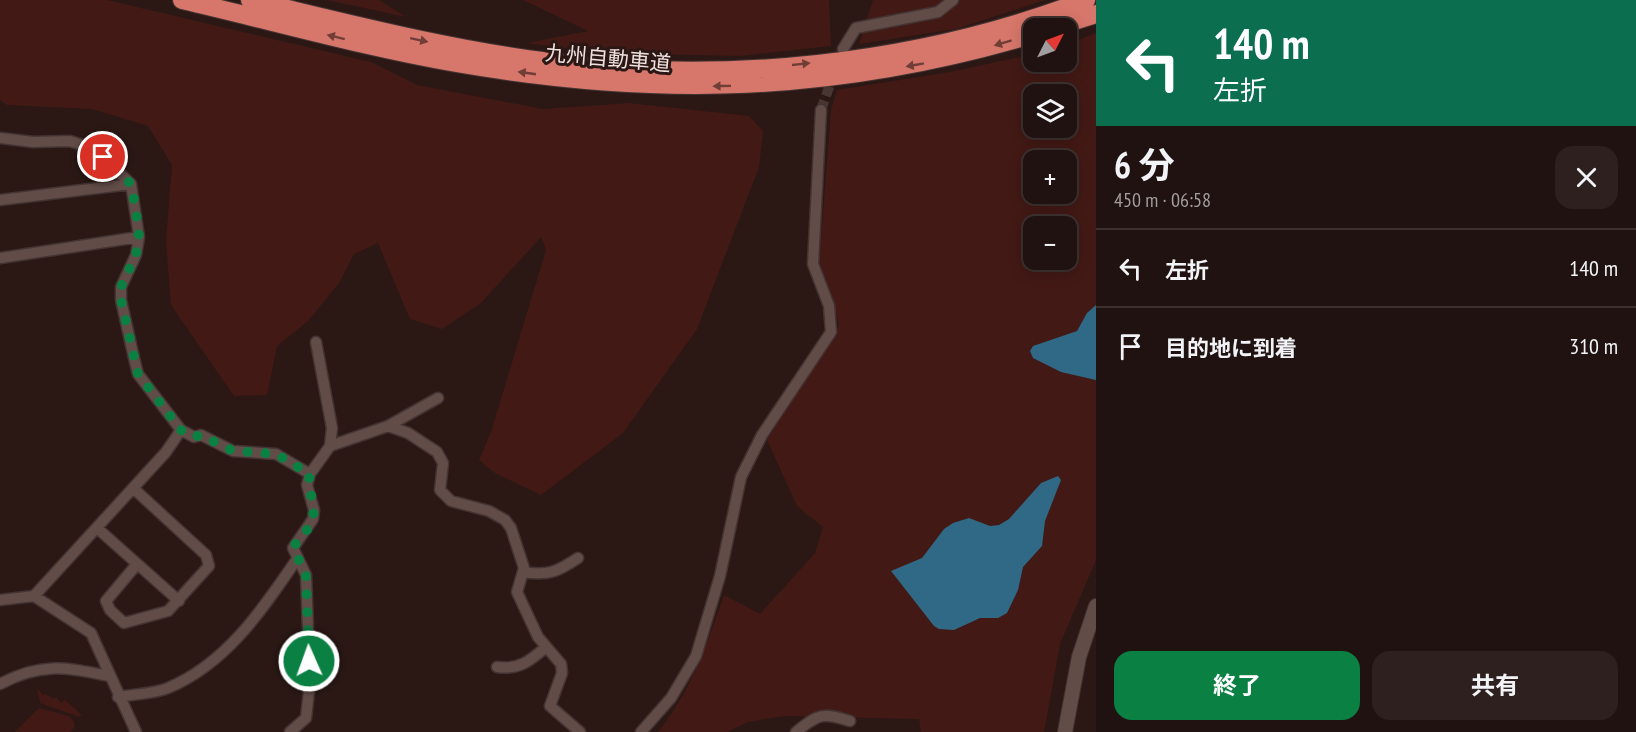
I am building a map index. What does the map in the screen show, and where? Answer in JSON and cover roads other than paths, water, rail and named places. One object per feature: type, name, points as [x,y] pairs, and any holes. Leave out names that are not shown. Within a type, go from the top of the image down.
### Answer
[{"type":"highway","name":"九州自動車道","points":[[182,0],[256,7],[455,63],[550,76],[660,85],[724,87],[834,78],[970,44],[1023,36]]},
{"type":"highway","name":"九州自動車道","points":[[970,44],[1086,0]]},
{"type":"highway","points":[[1077,20],[1096,14]]},
{"type":"street","points":[[843,49],[856,28],[938,12],[953,0]]},
{"type":"street","points":[[641,732],[671,698],[696,656],[720,576],[741,477],[762,435],[831,332],[830,306],[813,264],[821,110]]},
{"type":"street","points":[[0,138],[33,142],[70,141],[94,149],[131,184],[139,237],[136,255],[121,287],[121,300],[138,374],[181,430],[194,437],[201,435],[233,451],[276,454],[310,474]]},
{"type":"street","points":[[0,200],[131,184]]},
{"type":"street","points":[[0,258],[139,237]]},
{"type":"street","points":[[290,732],[306,718],[310,701],[306,575],[293,548],[313,519],[314,510],[307,485],[310,474],[330,446],[332,428],[316,342]]},
{"type":"street","points":[[330,446],[388,426],[438,398]]},
{"type":"street","points":[[388,426],[408,433],[437,452],[443,463],[440,490],[444,496],[452,501],[489,511],[505,520],[517,543],[523,572],[518,592],[538,637],[561,664],[562,673],[550,706],[580,732]]},
{"type":"street","points":[[34,596],[166,452],[181,430]]},
{"type":"street","points":[[133,488],[206,555],[209,566],[168,611],[124,623],[118,620],[106,601],[137,564]]},
{"type":"street","points":[[97,528],[178,601]]},
{"type":"street","points":[[523,572],[543,575],[558,571],[578,558]]},
{"type":"street","points":[[118,697],[167,688],[200,669],[238,638],[297,559]]},
{"type":"street","points":[[0,600],[34,596],[91,633],[118,697],[136,732]]},
{"type":"street","points":[[1065,732],[1079,657],[1096,606]]},
{"type":"street","points":[[497,667],[508,668],[526,664],[546,647]]},
{"type":"street","points":[[0,684],[20,673],[64,666],[109,676]]},
{"type":"street","points":[[796,732],[814,717],[830,714],[850,721]]},
{"type":"water","points":[[1096,305],[1096,380],[1061,372],[1033,358],[1030,351],[1033,346],[1077,331],[1087,313]]},
{"type":"water","points":[[1058,476],[1061,480],[1045,521],[1042,546],[1023,567],[1018,590],[1007,613],[998,618],[980,618],[954,630],[939,629],[934,626],[891,571],[922,558],[944,529],[953,523],[969,518],[990,526],[999,525],[1009,519],[1041,483]]},
{"type":"tunnel","points":[[821,110],[834,73]]}]
